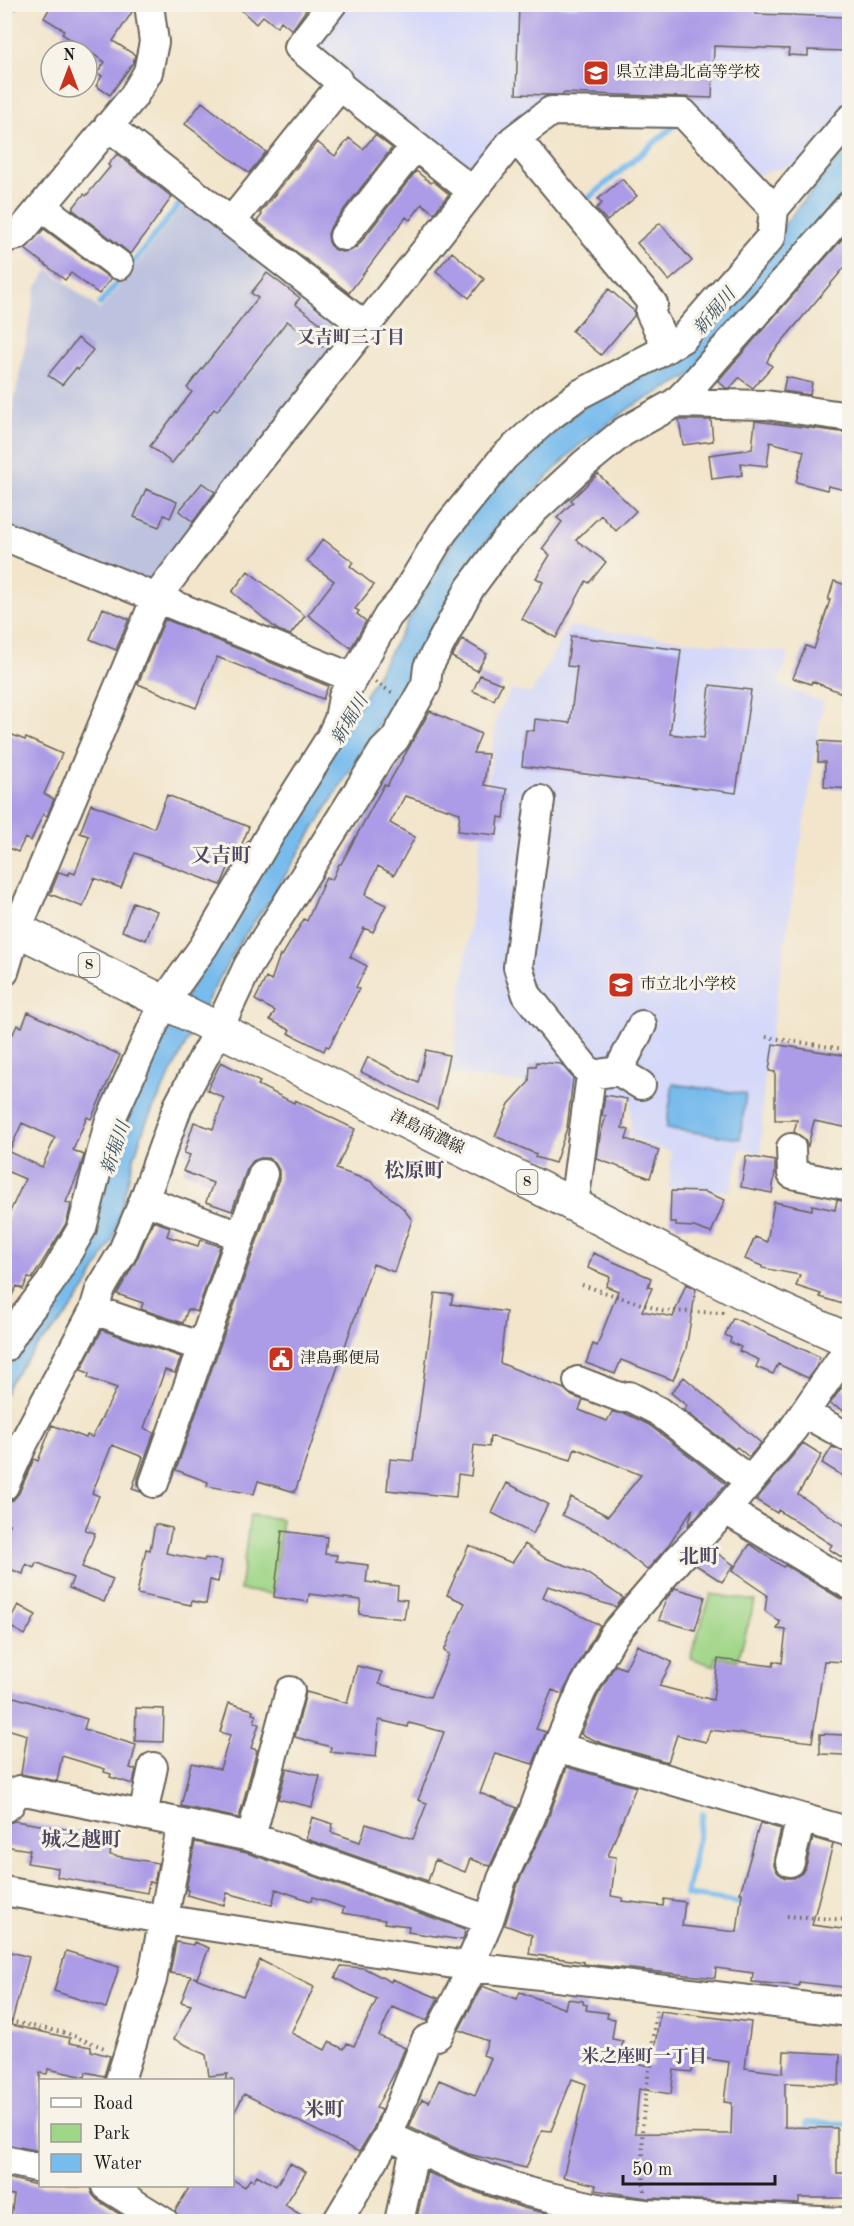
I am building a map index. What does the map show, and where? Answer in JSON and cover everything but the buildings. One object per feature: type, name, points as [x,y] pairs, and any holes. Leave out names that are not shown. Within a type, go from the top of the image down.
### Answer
[{"type":"main road","name":"津島南濃線","points":[[11,926],[574,1205],[746,1294],[849,1341]]},
{"type":"street","points":[[4,238],[18,236],[133,97],[148,72],[154,42],[149,4]]},
{"type":"street","points":[[332,4],[299,47],[338,79],[340,86],[472,191]]},
{"type":"street","points":[[231,222],[340,86]]},
{"type":"street","points":[[4,972],[11,926],[156,598],[258,462],[516,138],[551,111],[683,113],[774,209]]},
{"type":"street","points":[[4,1348],[50,1283],[82,1228],[109,1123],[169,1005],[281,816],[331,737],[339,719],[343,697],[360,678],[388,616],[402,600],[443,532],[504,457],[546,419],[580,394],[682,338],[771,237],[774,209],[849,119]]},
{"type":"street","points":[[108,126],[366,327]]},
{"type":"street","points":[[516,138],[654,303],[650,312],[667,348]]},
{"type":"street","points":[[344,236],[415,146]]},
{"type":"street","points":[[42,207],[119,265]]},
{"type":"street","points":[[4,1486],[24,1442],[94,1310],[100,1290],[122,1253],[178,1106],[212,1027],[383,751],[395,739],[426,684],[428,667],[470,588],[501,546],[533,511],[584,464],[623,432],[675,403],[695,385],[715,359],[784,283],[844,221]]},
{"type":"street","points":[[675,403],[766,405],[849,417]]},
{"type":"street","points":[[4,536],[360,678]]},
{"type":"street","points":[[540,800],[518,967],[527,995],[617,1077]]},
{"type":"street","points":[[574,1205],[617,1077],[642,1025]]},
{"type":"street","points":[[791,1148],[792,1174],[849,1186]]},
{"type":"street","points":[[154,1483],[263,1174]]},
{"type":"street","points":[[144,1200],[241,1236]]},
{"type":"street","points":[[94,1310],[202,1347]]},
{"type":"street","points":[[337,2222],[388,2136],[426,2040],[438,2035],[471,1967],[502,1879],[531,1817],[557,1747],[582,1690],[614,1634],[679,1558],[726,1510],[750,1481],[804,1413],[849,1346]]},
{"type":"street","points":[[578,1381],[622,1398],[629,1396],[658,1411],[750,1481]]},
{"type":"street","points":[[804,1413],[849,1438]]},
{"type":"street","points":[[726,1510],[849,1585]]},
{"type":"street","points":[[251,1837],[290,1691]]},
{"type":"street","points":[[557,1747],[849,1832]]},
{"type":"street","points":[[143,1815],[153,1767]]},
{"type":"street","points":[[4,1808],[10,1804],[15,1792],[20,1790],[251,1837],[489,1920]]},
{"type":"street","points":[[790,1862],[801,1818]]},
{"type":"street","points":[[122,2070],[152,1980],[182,1823]]},
{"type":"street","points":[[4,1891],[162,1919],[471,1967],[849,2012]]},
{"type":"street","points":[[388,2136],[463,2170],[528,2192],[602,2209],[725,2219],[845,2222]]},
{"type":"street","points":[[399,2222],[415,2148]]},
{"type":"street","points":[[4,2160],[39,2168]]},
{"type":"street","points":[[108,2187],[164,2222]]},
{"type":"path","points":[[4,16],[15,8]]},
{"type":"path","points":[[360,678],[403,699]]},
{"type":"path","points":[[766,1037],[849,1050]]},
{"type":"path","points":[[582,1285],[663,1311],[737,1313],[746,1294]]},
{"type":"path","points":[[787,1916],[849,1920]]},
{"type":"path","points":[[646,2214],[642,2126],[660,1989]]},
{"type":"path","points":[[4,2020],[66,2033],[105,2048],[122,2070]]},
{"type":"shaded area","name":"県立津島北高等学校","points":[[338,5],[849,5],[849,107],[803,162],[753,176],[694,107],[544,101],[473,173],[307,46]]},
{"type":"shaded area","points":[[191,196],[354,325],[147,589],[5,531],[5,450],[36,288],[46,273],[49,270],[100,310]]},
{"type":"shaded area","name":"市立北小学校","points":[[569,626],[789,653],[778,685],[823,702],[764,1078],[761,1154],[741,1148],[731,1191],[669,1189],[671,1152],[631,1137],[631,1098],[451,1074],[497,715],[511,690],[531,694]]},
{"type":"green space","points":[[250,1515],[282,1519],[273,1594],[240,1590]]},
{"type":"green space","points":[[711,1594],[755,1601],[738,1660],[716,1657],[715,1666],[690,1658]]},
{"type":"water","name":"新堀川","points":[[849,145],[849,191],[697,372],[631,407],[577,447],[500,525],[469,562],[394,699],[271,898],[276,901],[273,904],[268,902],[238,945],[212,992],[146,1123],[134,1158],[113,1239],[86,1288],[68,1314],[36,1347],[11,1381],[5,1394],[5,1365],[68,1272],[110,1151],[135,1092],[175,1014],[372,684],[458,532],[503,477],[549,434],[593,400],[689,342]]},
{"type":"water","points":[[673,1084],[746,1094],[740,1139],[666,1128]]},
{"type":"waterway","points":[[584,202],[675,125]]},
{"type":"waterway","points":[[100,304],[186,196]]},
{"type":"waterway","points":[[703,1814],[686,1895],[749,1904]]},
{"type":"waterway","points":[[806,2134],[807,2123],[850,2124]]},
{"type":"place","name":"県立津島北高等学校","points":[[596,73]]},
{"type":"place","name":"市立北小学校","points":[[621,985]]},
{"type":"place","name":"津島郵便局","points":[[281,1359]]},
{"type":"district","name":"又吉町三丁目","points":[[351,338]]},
{"type":"district","name":"又吉町","points":[[221,857]]},
{"type":"district","name":"松原町","points":[[414,1172]]},
{"type":"district","name":"北町","points":[[699,1558]]},
{"type":"district","name":"城之越町","points":[[81,1841]]},
{"type":"district","name":"米之座町一丁目","points":[[644,2057]]},
{"type":"district","name":"米町","points":[[324,2111]]}]
